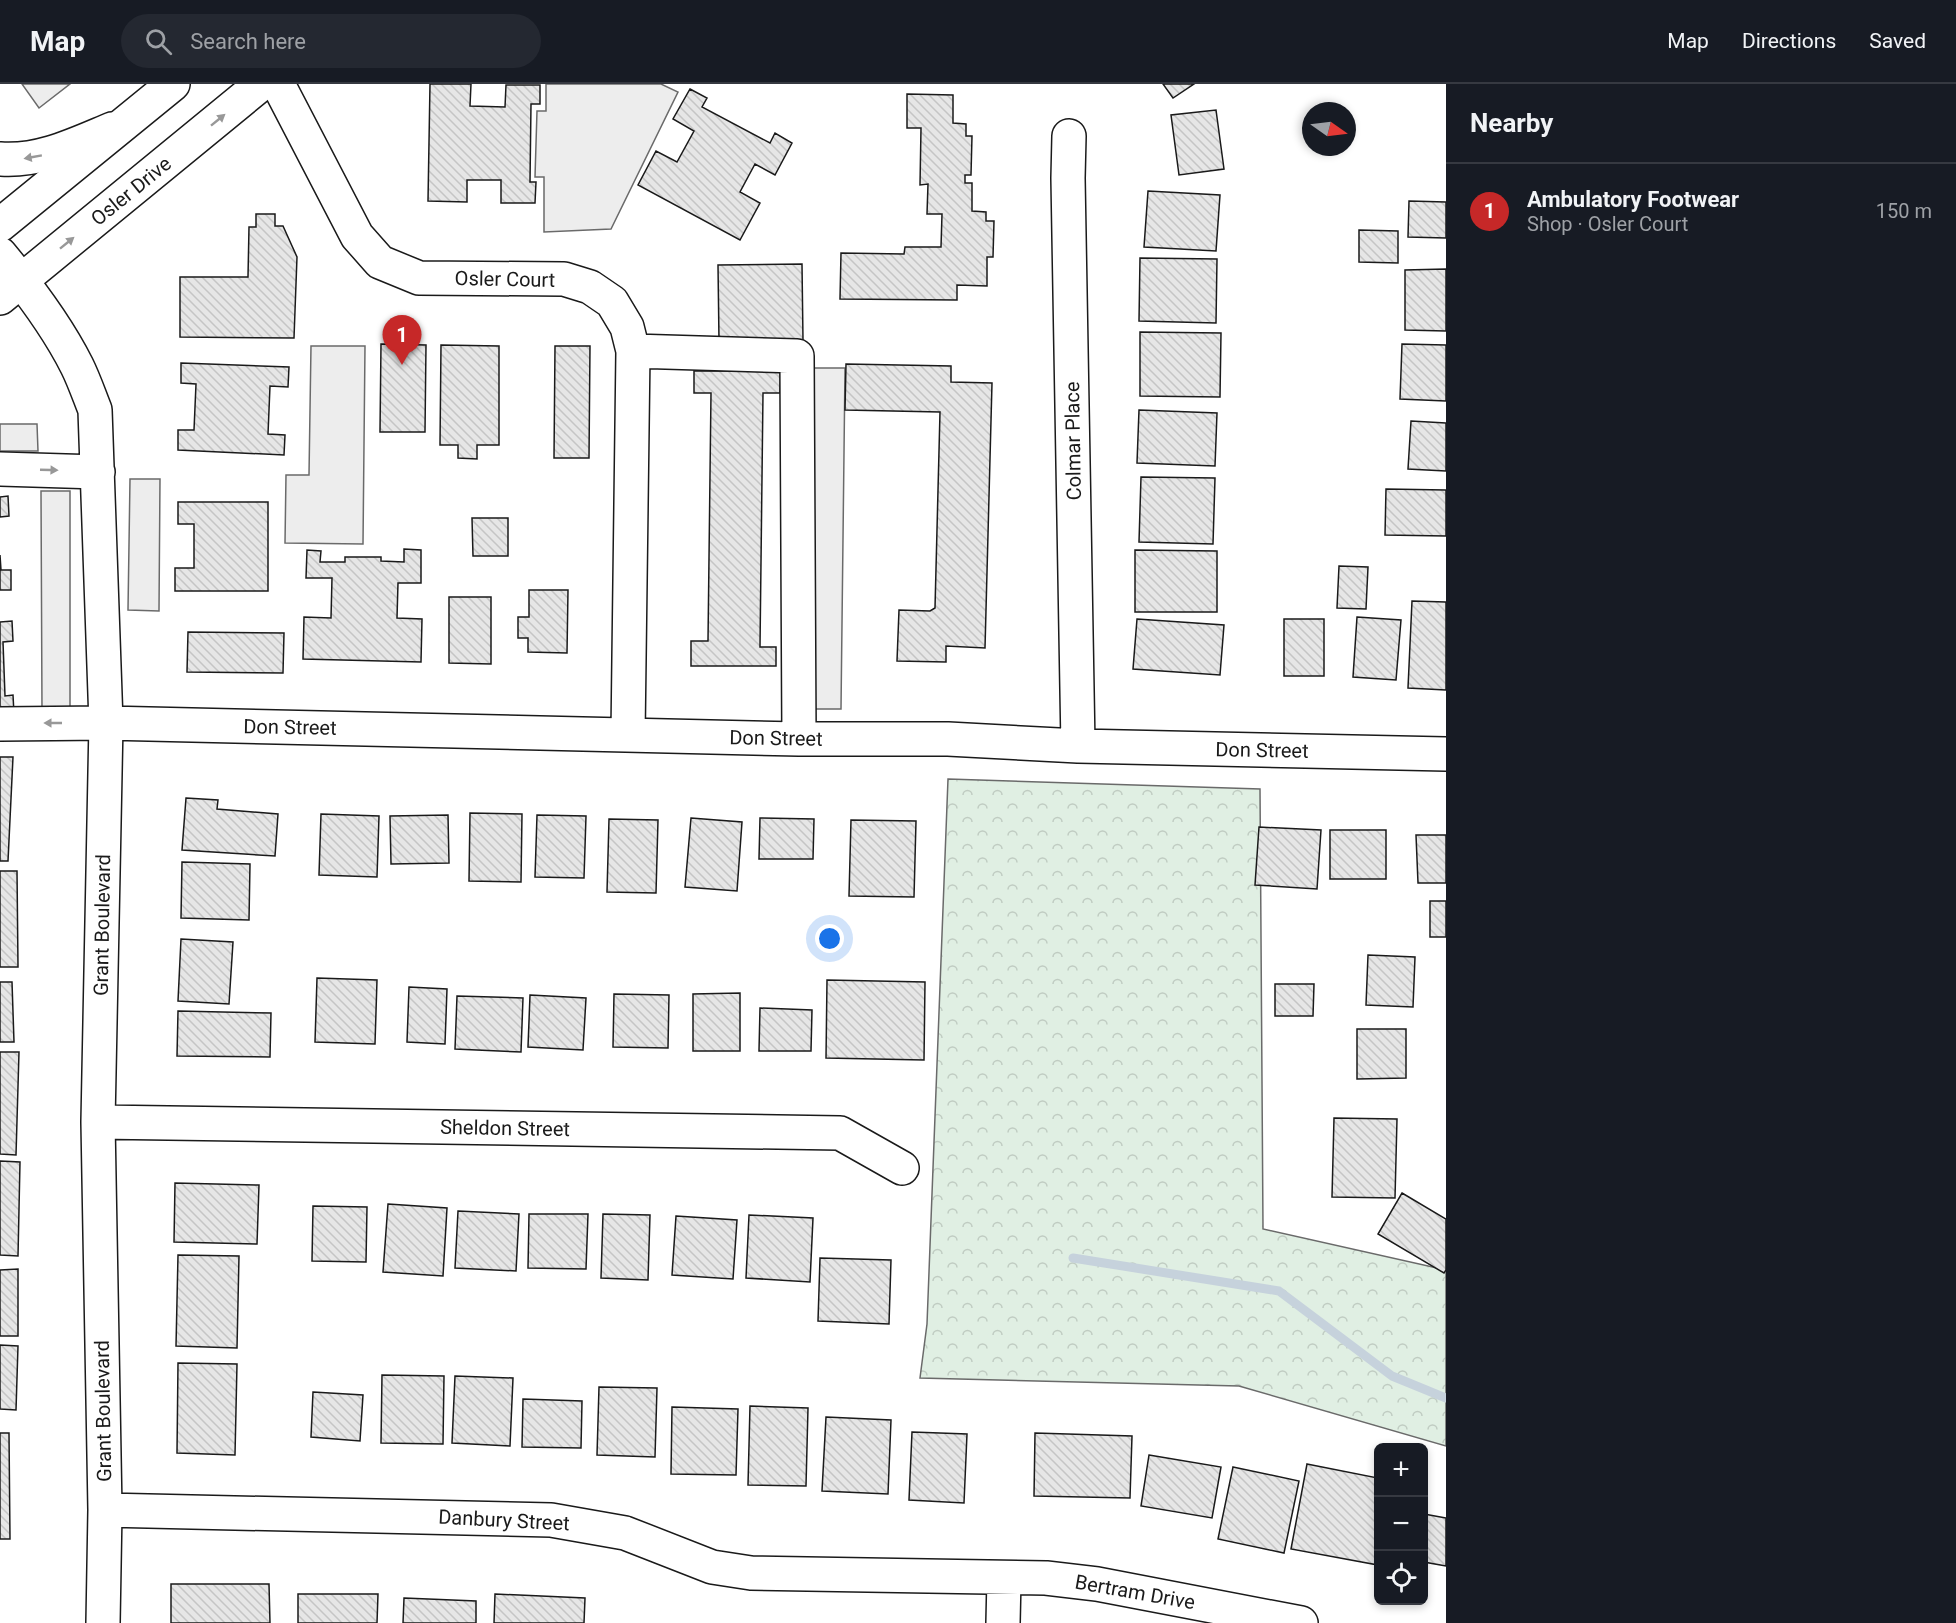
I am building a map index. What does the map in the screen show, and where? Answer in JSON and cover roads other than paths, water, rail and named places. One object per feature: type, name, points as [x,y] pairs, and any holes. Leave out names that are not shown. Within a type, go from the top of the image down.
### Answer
[{"type":"street","points":[[0,225],[173,84]]},
{"type":"street","name":"Osler Drive","points":[[11,289],[261,84]]},
{"type":"street","name":"Osler Court","points":[[278,84],[357,236],[380,262],[419,278],[564,279],[590,287],[612,302],[627,327],[633,351],[628,735]]},
{"type":"street","points":[[0,159],[15,160],[53,153],[127,122]]},
{"type":"street","name":"Colmar Place","points":[[1069,136],[1068,202],[1078,746]]},
{"type":"street","name":"Grant Boulevard","points":[[0,254],[11,289],[66,346],[95,410],[106,723],[98,1122],[105,1510],[103,1623]]},
{"type":"street","points":[[633,351],[797,356],[799,739]]},
{"type":"street","points":[[0,469],[98,472]]},
{"type":"street","name":"Don Street","points":[[0,724],[106,723],[799,739],[948,740],[1078,746],[1446,754]]},
{"type":"street","name":"Sheldon Street","points":[[98,1122],[840,1133],[902,1168]]},
{"type":"street","name":"Danbury Street","points":[[105,1510],[551,1520],[625,1533],[712,1567],[751,1573],[1004,1578]]},
{"type":"street","points":[[1003,1623],[1004,1578]]},
{"type":"street","name":"Bertram Drive","points":[[1004,1578],[1046,1578],[1097,1584],[1301,1623]]},
{"type":"waterway","points":[[1073,1258],[1279,1291],[1392,1376],[1446,1398]]},
{"type":"place","name":"Ambulatory Footwear","points":[[402,365]]}]
